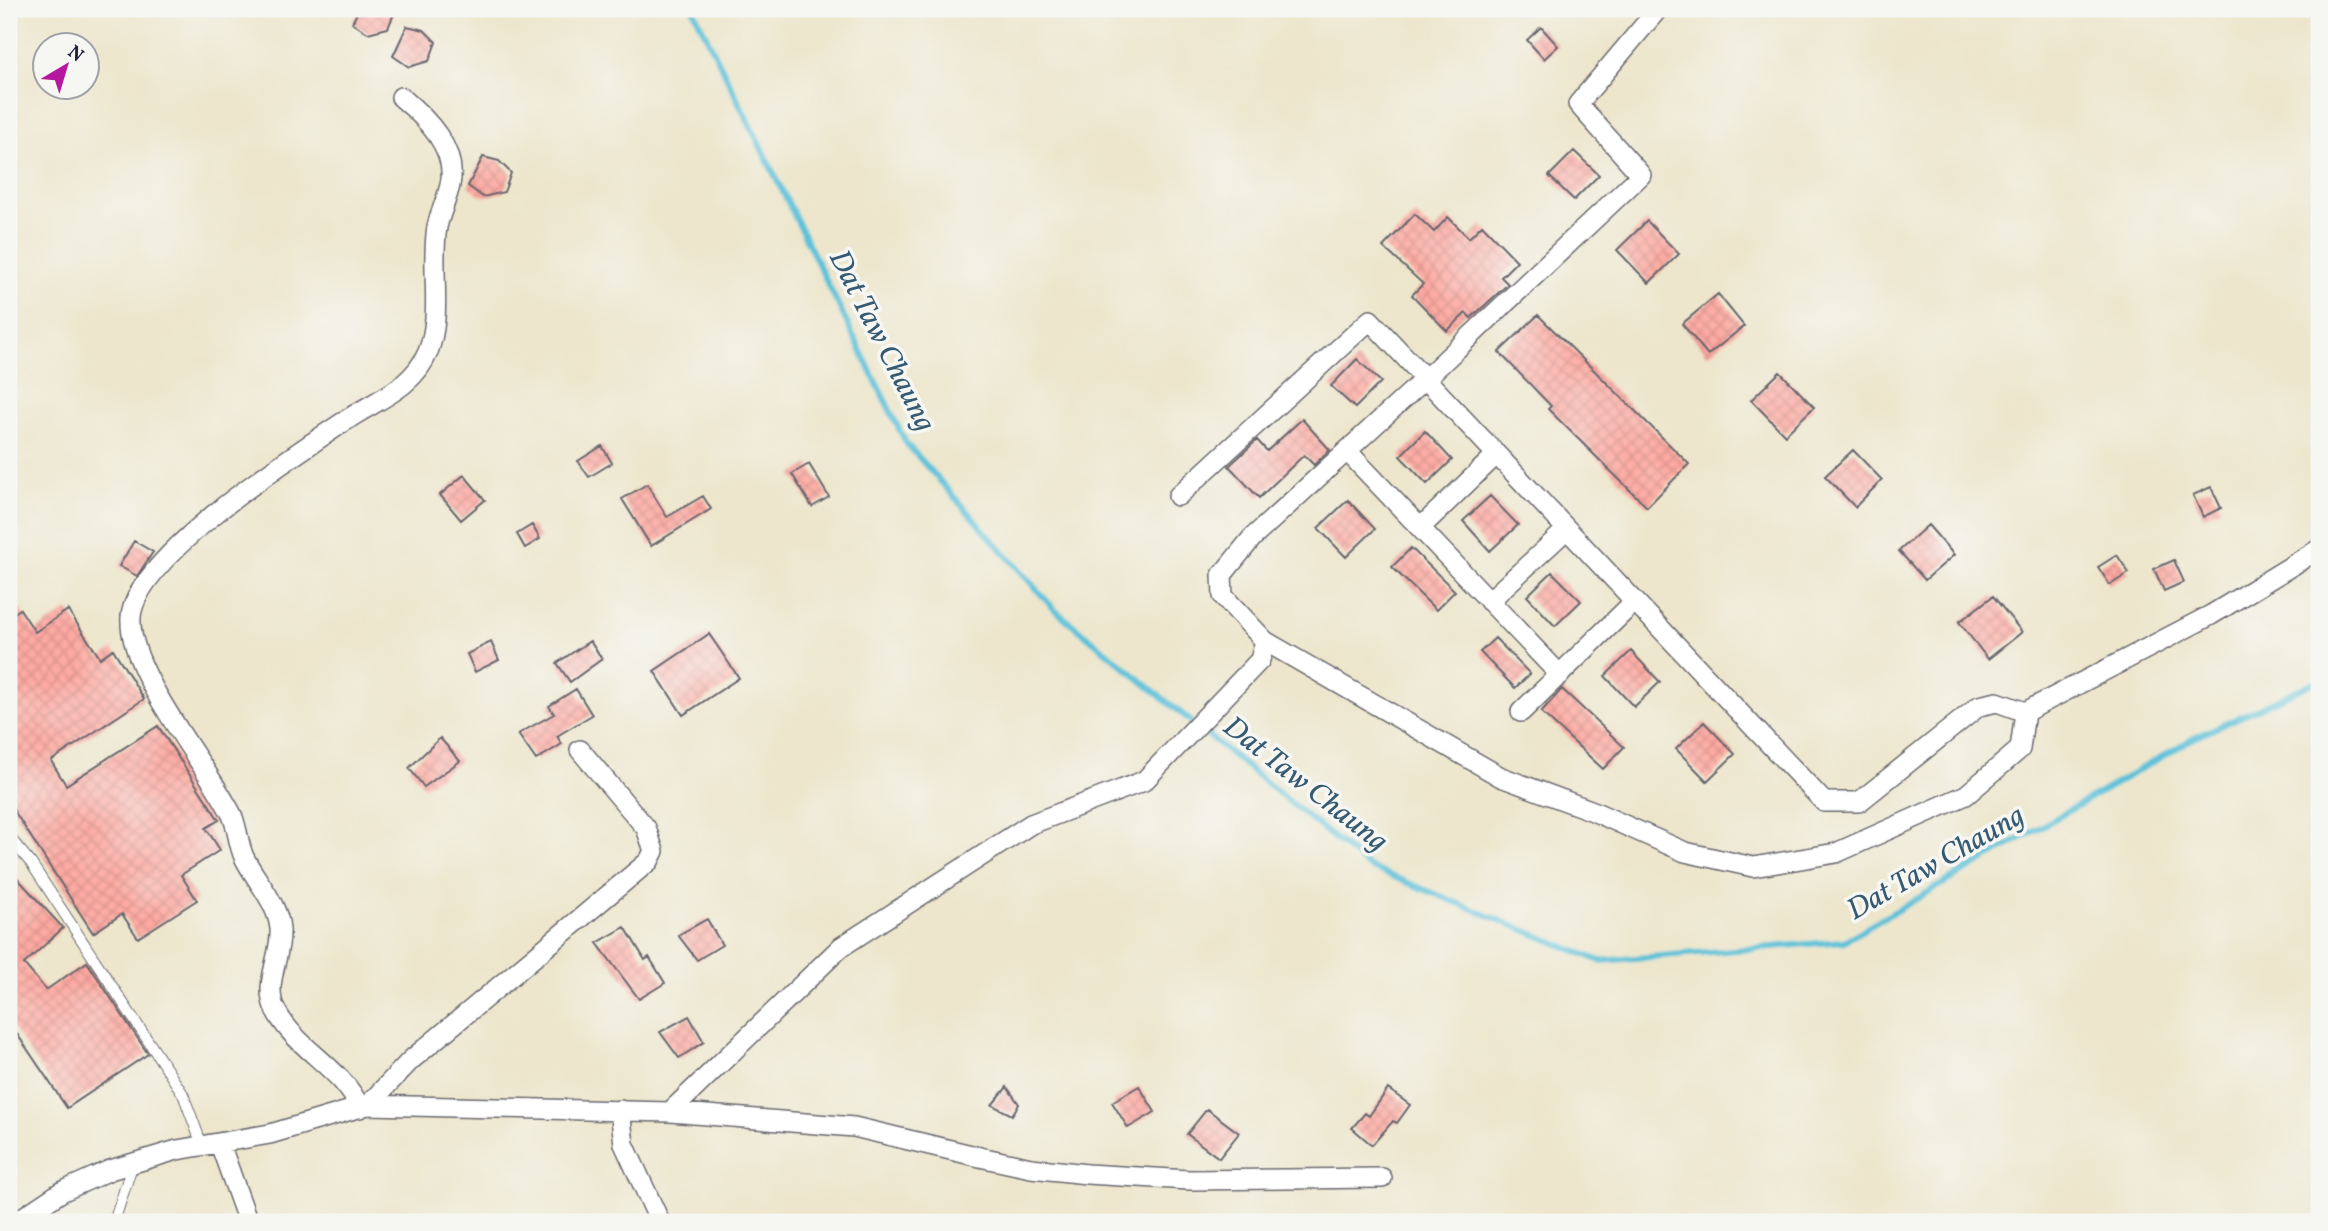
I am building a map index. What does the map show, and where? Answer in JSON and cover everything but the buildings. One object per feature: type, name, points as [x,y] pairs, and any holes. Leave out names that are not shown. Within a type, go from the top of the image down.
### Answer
[{"type":"street","points":[[1658,9],[1578,104],[1641,175],[1252,538],[1222,575],[1223,596],[1265,641],[1501,777],[1593,811],[1685,852],[1753,867],[1836,853],[1966,795],[2020,749],[2025,712]]},
{"type":"street","points":[[364,1106],[345,1081],[315,1056],[282,1021],[273,1006],[271,985],[280,946],[277,918],[243,854],[232,817],[142,670],[131,636],[131,614],[136,594],[168,556],[235,497],[351,416],[406,384],[428,352],[435,302],[437,228],[452,172],[440,138],[424,116],[401,97]]},
{"type":"street","points":[[1178,496],[1370,320],[1824,802],[1859,802],[1979,706],[1997,702],[2025,712],[2211,615],[2319,549]]},
{"type":"street","points":[[1346,451],[1560,675]]},
{"type":"street","points":[[1420,528],[1496,455]]},
{"type":"street","points":[[1489,601],[1566,530]]},
{"type":"street","points":[[1521,712],[1634,602]]},
{"type":"street","points":[[670,1112],[841,947],[1031,824],[1144,780],[1261,660],[1265,641]]},
{"type":"street","points":[[364,1106],[411,1060],[649,861],[654,851],[646,828],[580,750]]},
{"type":"street","points":[[16,1222],[70,1188],[133,1163],[364,1106],[670,1112],[853,1127],[1018,1165],[1087,1174],[1189,1180],[1382,1178]]},
{"type":"street","points":[[620,1110],[624,1144],[660,1222]]},
{"type":"street","points":[[211,1145],[248,1222]]},
{"type":"lane","points":[[9,837],[31,863],[176,1083],[211,1145]]},
{"type":"lane","points":[[114,1222],[133,1163]]},
{"type":"waterway","name":"Dat Taw Chaung","points":[[693,9],[906,443],[1055,610],[1369,867],[1600,961],[1844,941],[2194,738],[2319,680]]}]
